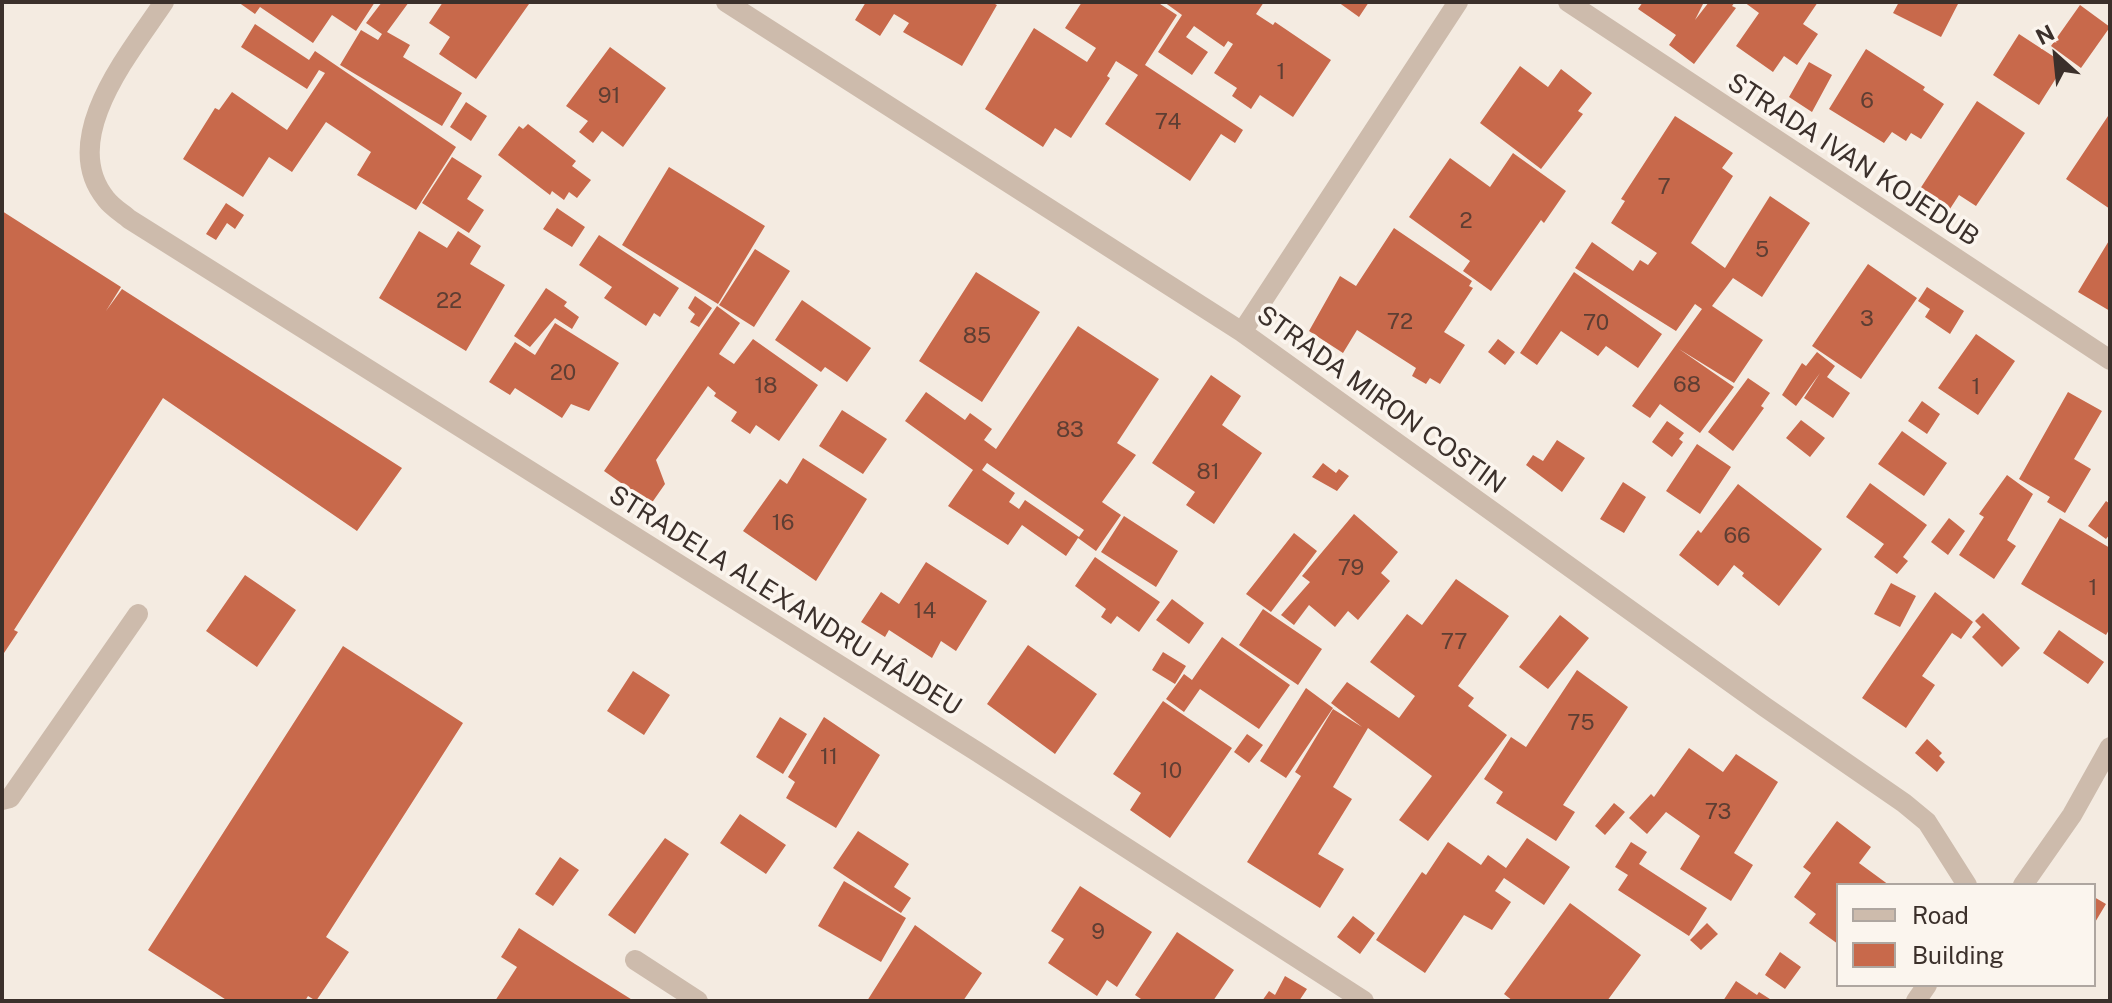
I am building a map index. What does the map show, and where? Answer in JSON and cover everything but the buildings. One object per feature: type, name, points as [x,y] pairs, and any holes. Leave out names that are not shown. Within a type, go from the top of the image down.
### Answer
[{"type":"street","name":"STRADELA ALEXANDRU HÂJDEU","points":[[164,2],[122,66],[90,131],[88,155],[92,174],[106,200],[175,250],[976,751],[1364,1001]]},
{"type":"street","name":"STRADA MIRON COSTIN","points":[[726,2],[1242,332],[1752,698],[1904,803],[1927,822],[1966,883]]},
{"type":"street","points":[[1242,332],[1458,2]]},
{"type":"street","name":"STRADA IVAN KOJEDUB","points":[[1568,2],[2110,360]]},
{"type":"street","points":[[2,800],[10,798],[138,614]]},
{"type":"street","points":[[2024,883],[2072,815],[2110,747]]},
{"type":"street","points":[[635,960],[698,1001]]}]
